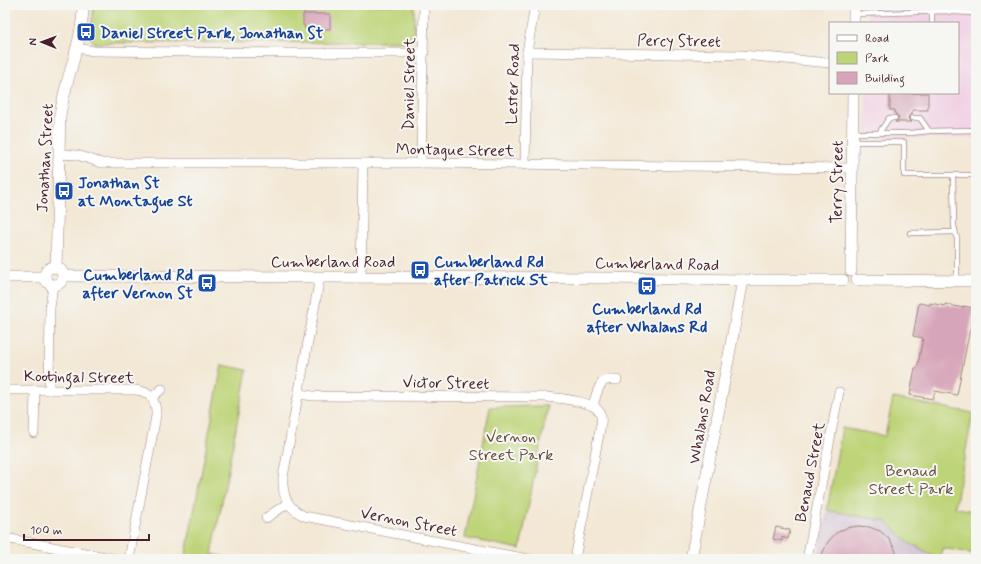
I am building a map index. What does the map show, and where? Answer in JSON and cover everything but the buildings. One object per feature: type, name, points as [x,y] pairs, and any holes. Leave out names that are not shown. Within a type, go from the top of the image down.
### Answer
[{"type":"street","name":"Jonathan Street","points":[[59,272],[59,129],[62,104],[77,48],[83,5]]},
{"type":"street","name":"Daniel Street","points":[[421,163],[424,5]]},
{"type":"street","name":"Lester Road","points":[[525,164],[527,52],[535,5]]},
{"type":"street","points":[[77,48],[94,52],[424,53]]},
{"type":"street","name":"Percy Street","points":[[527,52],[742,56],[829,63]]},
{"type":"street","name":"Terry Street","points":[[853,94],[852,168],[854,276]]},
{"type":"street","name":"Montague Street","points":[[59,154],[77,155],[102,163],[421,163],[852,168]]},
{"type":"street","points":[[361,277],[363,163]]},
{"type":"street","points":[[5,276],[49,281],[55,285],[60,283],[62,279],[59,272],[51,268],[46,272],[49,281],[50,308],[49,390]]},
{"type":"street","name":"Cumberland Road","points":[[59,272],[320,277],[743,280],[843,280],[843,275],[847,272],[854,276]]},
{"type":"street","points":[[854,276],[976,281]]},
{"type":"street","points":[[266,518],[288,503],[283,490],[283,477],[320,277]]},
{"type":"street","name":"Whalans Road","points":[[691,559],[743,280]]},
{"type":"street","points":[[575,559],[602,420],[600,413],[593,406],[602,382],[607,380],[617,380]]},
{"type":"street","name":"Kootingal Street","points":[[152,397],[162,389]]},
{"type":"street","name":"Kootingal Street","points":[[5,390],[135,390],[144,392],[152,397],[156,407],[156,416],[129,559]]},
{"type":"street","points":[[34,432],[35,390]]},
{"type":"street","name":"Benaud Street","points":[[807,559],[839,392]]},
{"type":"street","name":"Victor Street","points":[[299,394],[313,396],[546,397],[584,402],[593,406]]},
{"type":"street","name":"Vernon Street","points":[[288,503],[304,516],[528,559]]},
{"type":"street","points":[[5,538],[116,559]]},
{"type":"lane","points":[[932,11],[932,22]]},
{"type":"lane","points":[[854,14],[932,11],[976,13]]},
{"type":"lane","points":[[879,132],[889,118],[895,118]]},
{"type":"lane","points":[[912,118],[920,118],[929,131]]},
{"type":"lane","points":[[853,137],[879,132],[911,133],[976,130]]},
{"type":"lane","points":[[853,137],[904,142],[904,175],[976,175]]},
{"type":"lane","points":[[953,175],[954,226],[957,239],[957,281]]},
{"type":"lane","points":[[910,233],[955,232]]},
{"type":"shaded area","points":[[867,5],[976,5],[976,138],[866,138],[866,94],[959,94],[959,22],[867,22]]},
{"type":"shaded area","points":[[827,510],[886,521],[909,543],[934,555],[932,559],[817,559]]},
{"type":"green space","points":[[94,5],[414,5],[414,37],[410,42],[94,43],[90,37]]},
{"type":"green space","points":[[222,365],[247,370],[212,554],[234,559],[185,559]]},
{"type":"green space","name":"Benaud Street Park","points":[[893,398],[973,413],[955,507],[976,512],[976,554],[942,548],[940,559],[932,559],[933,555],[909,543],[886,521],[827,510],[842,428],[885,436]]},
{"type":"green space","name":"Vernon Street Park","points":[[548,406],[520,549],[465,538],[490,407]]},
{"type":"place","name":"Daniel Street Park, Jonathan St","points":[[86,32]]},
{"type":"place","name":"Jonathan St at Montague St","points":[[64,191]]},
{"type":"place","name":"Cumberland Rd after Patrick St","points":[[420,270]]},
{"type":"place","name":"Cumberland Rd after Vernon St","points":[[207,283]]},
{"type":"place","name":"Cumberland Rd after Whalans Rd","points":[[647,286]]}]
